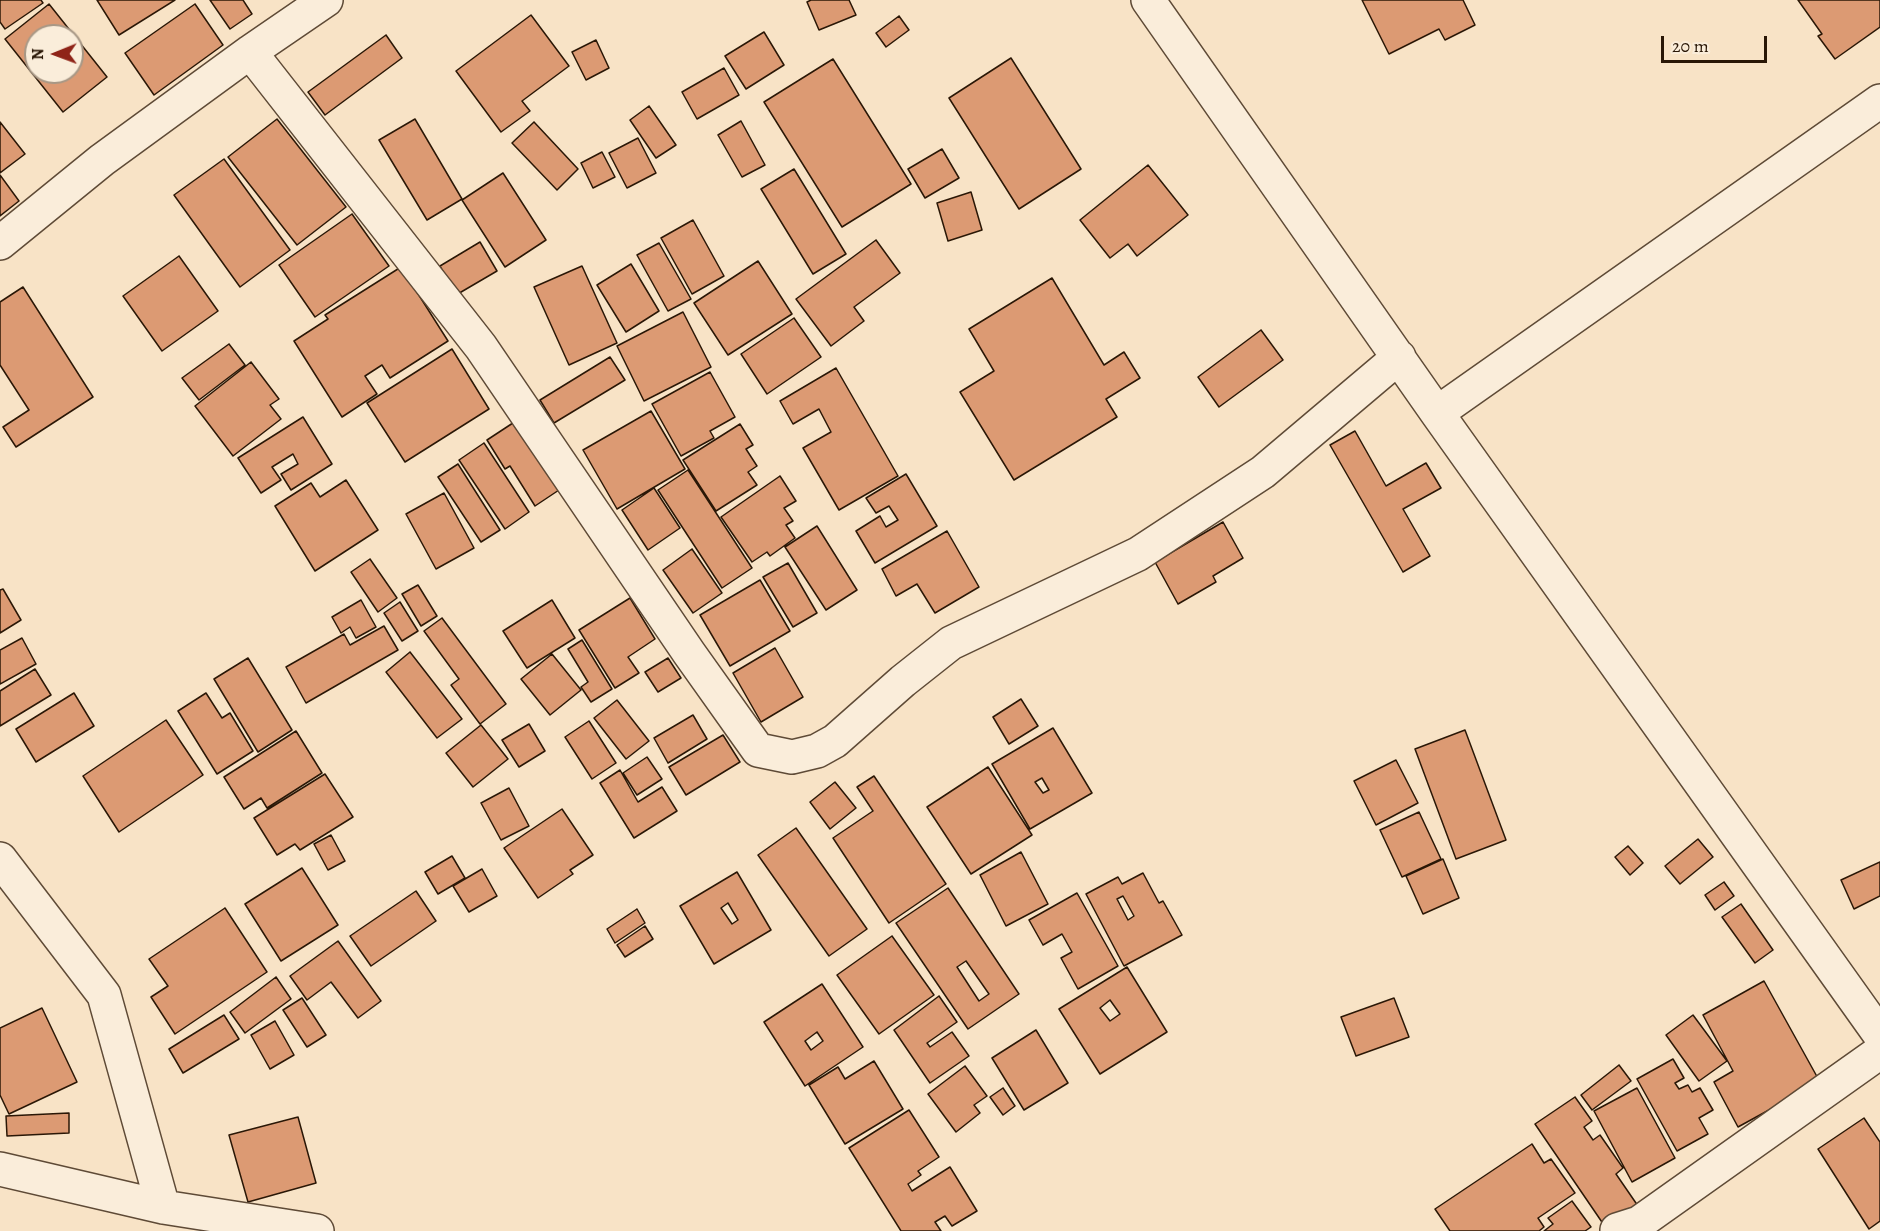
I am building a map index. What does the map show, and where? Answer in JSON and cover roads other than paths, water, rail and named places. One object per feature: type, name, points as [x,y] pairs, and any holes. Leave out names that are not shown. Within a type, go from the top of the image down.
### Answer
[{"type":"street","points":[[0,243],[102,160],[249,52],[326,0]]},
{"type":"street","points":[[1148,0],[1437,413],[1880,1035]]},
{"type":"street","points":[[249,52],[481,347],[689,653],[758,750],[792,757],[817,751],[835,741],[903,681],[951,643],[1138,554],[1263,472],[1399,357]]},
{"type":"street","points":[[1437,413],[1880,101]]},
{"type":"street","points":[[0,859],[104,995],[163,1207]]},
{"type":"street","points":[[1617,1230],[1639,1223],[1880,1052]]},
{"type":"street","points":[[0,1168],[163,1207],[317,1231]]}]
